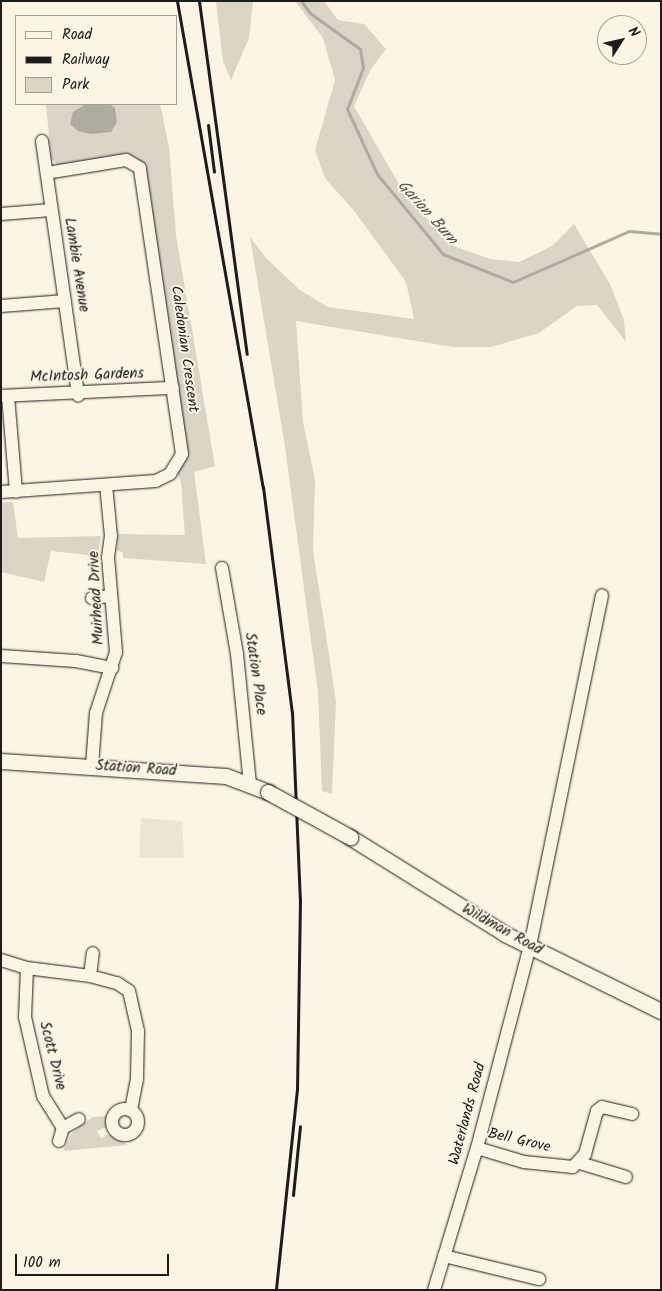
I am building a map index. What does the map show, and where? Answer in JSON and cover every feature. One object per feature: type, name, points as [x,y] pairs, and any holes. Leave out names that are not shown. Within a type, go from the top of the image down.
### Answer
[{"type":"main road","name":"Station Road","points":[[1,762],[92,766],[226,776],[268,792]]},
{"type":"main road","name":"Wildman Road","points":[[268,792],[350,837],[530,946],[661,1011]]},
{"type":"street","name":"Lambie Avenue","points":[[42,141],[78,395]]},
{"type":"street","name":"Caledonian Crescent","points":[[1,492],[156,481],[175,468],[182,448],[140,168],[126,160],[47,173]]},
{"type":"street","points":[[1,214],[51,210]]},
{"type":"street","points":[[1,306],[65,301]]},
{"type":"street","name":"McIntosh Gardens","points":[[4,396],[78,395],[173,388]]},
{"type":"street","points":[[4,396],[16,492]]},
{"type":"street","name":"Muirhead Drive","points":[[92,766],[96,713],[116,652],[110,596],[108,557],[111,536],[106,485]]},
{"type":"street","name":"Station Place","points":[[222,568],[237,654],[250,784]]},
{"type":"street","points":[[92,598],[110,596]]},
{"type":"street","name":"Waterlands Road","points":[[434,1290],[477,1148],[530,946],[602,596]]},
{"type":"street","points":[[1,656],[76,661],[112,668]]},
{"type":"street","points":[[90,976],[93,953]]},
{"type":"street","points":[[1,960],[27,968],[90,976],[117,983],[130,991],[138,1031],[137,1078],[130,1110]]},
{"type":"street","name":"Scott Drive","points":[[27,968],[25,1017],[43,1096],[64,1128]]},
{"type":"street","points":[[626,1177],[580,1163],[597,1111],[602,1107],[632,1114]]},
{"type":"street","points":[[59,1141],[64,1128],[79,1119]]},
{"type":"street","name":"Bell Grove","points":[[477,1148],[524,1162],[573,1167],[580,1163]]},
{"type":"street","points":[[444,1256],[539,1279]]},
{"type":"shaded area","points":[[84,105],[110,105],[115,108],[117,122],[111,132],[91,134],[78,131],[70,124],[73,112]]},
{"type":"shaded area","points":[[141,818],[182,821],[184,858],[139,858]]},
{"type":"green space","points":[[216,1],[253,1],[249,38],[231,80],[223,61]]},
{"type":"green space","points":[[295,1],[324,1],[338,20],[364,24],[386,49],[371,69],[354,106],[407,198],[454,246],[490,259],[519,262],[552,246],[574,224],[610,284],[624,320],[626,342],[597,305],[577,306],[539,333],[491,347],[453,347],[296,321],[303,422],[315,480],[313,550],[336,701],[332,794],[322,791],[318,692],[284,440],[250,237],[266,258],[300,290],[328,307],[414,319],[406,282],[355,212],[325,178],[315,150],[335,80],[323,38]]},
{"type":"green space","points":[[46,105],[160,105],[169,147],[176,235],[215,466],[194,472],[206,564],[123,558],[123,552],[117,551],[118,534],[185,535],[181,482],[177,473],[180,468],[145,165],[133,156],[59,167],[51,157]]},
{"type":"green space","points":[[1,502],[13,502],[18,538],[101,536],[98,556],[51,551],[44,582],[1,572]]},
{"type":"green space","points":[[107,1116],[106,1127],[97,1131],[101,1138],[110,1134],[128,1145],[63,1151],[71,1134],[79,1127],[93,1117]]},
{"type":"waterway","name":"Garion Burn","points":[[301,1],[310,13],[360,49],[363,68],[347,109],[377,174],[443,254],[513,282],[629,231],[661,234]]},
{"type":"railway","points":[[177,1],[263,487],[292,712],[300,899],[297,1089],[276,1290]]},
{"type":"railway","points":[[199,1],[247,354]]},
{"type":"railway","points":[[208,125],[214,172]]},
{"type":"railway","points":[[293,1195],[300,1126]]}]
